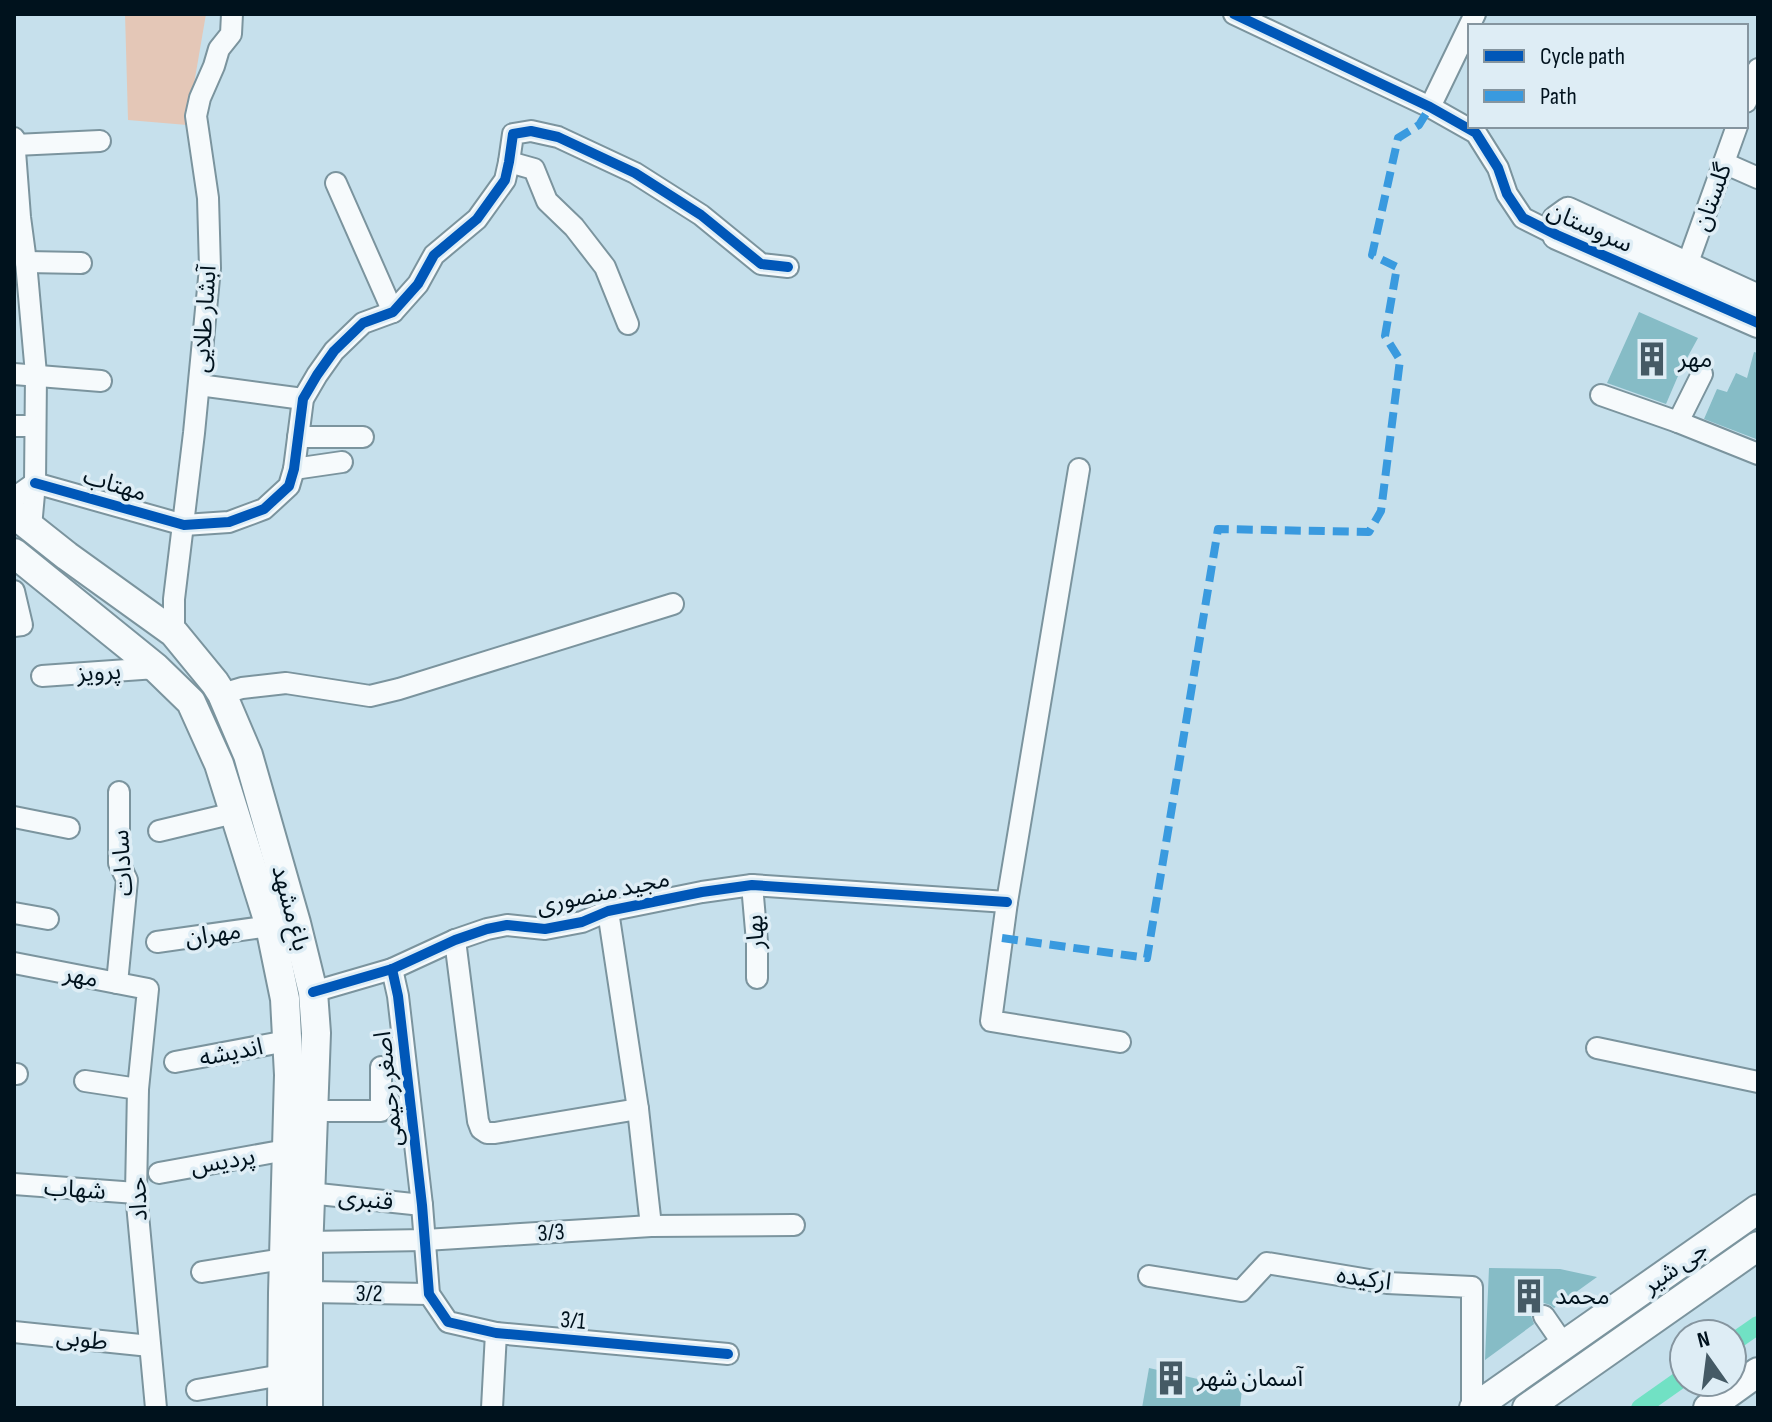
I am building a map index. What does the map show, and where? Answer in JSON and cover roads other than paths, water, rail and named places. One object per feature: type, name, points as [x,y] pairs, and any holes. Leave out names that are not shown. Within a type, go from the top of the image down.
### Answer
[{"type":"main road","name":"سروستان","points":[[1758,299],[1568,212],[1557,220],[1557,235],[1758,323]]},
{"type":"main road","name":"باغ مشهد","points":[[23,520],[67,556],[174,633],[222,694],[248,755],[313,992],[316,1033],[308,1292],[293,1384]]},
{"type":"main road","name":"باغ مشهد","points":[[14,553],[156,668],[191,702],[219,764],[270,926],[285,999],[289,1075],[283,1259],[293,1384]]},
{"type":"main road","points":[[48,580],[62,581],[69,577],[71,570],[67,556]]},
{"type":"main road","points":[[86,611],[84,598],[93,587],[106,584]]},
{"type":"main road","name":"جی شیر","points":[[1473,1408],[1758,1209]]},
{"type":"main road","name":"جی شیر","points":[[1527,1408],[1758,1246]]},
{"type":"main road","points":[[1708,1408],[1758,1372]]},
{"type":"street","name":"آبشار طلایی","points":[[174,633],[174,599],[210,268],[208,198],[196,116],[219,49],[231,34],[232,14]]},
{"type":"street","name":"سروستان","points":[[1234,14],[1430,107],[1476,133],[1523,218],[1557,235]]},
{"type":"street","points":[[1430,107],[1468,27]]},
{"type":"street","points":[[1748,93],[1753,71]]},
{"type":"street","name":"گلستان","points":[[1686,268],[1736,128]]},
{"type":"street","points":[[342,462],[294,469],[303,399],[334,351],[363,323],[393,312],[418,284],[434,255],[477,219],[505,180],[513,134],[531,131],[558,137],[635,173],[701,215],[761,264],[788,267]]},
{"type":"street","points":[[14,138],[17,217],[26,262],[21,294],[36,374],[24,426],[35,483],[23,520]]},
{"type":"street","points":[[15,145],[100,141]]},
{"type":"street","points":[[509,162],[534,169],[547,201],[574,227],[605,267],[628,324]]},
{"type":"street","points":[[1724,163],[1758,178]]},
{"type":"street","points":[[336,183],[393,312]]},
{"type":"street","points":[[26,262],[81,263]]},
{"type":"street","points":[[14,374],[101,381]]},
{"type":"street","points":[[1678,422],[1702,374]]},
{"type":"street","points":[[199,385],[303,399]]},
{"type":"street","points":[[1601,395],[1758,454]]},
{"type":"street","points":[[298,437],[363,437]]},
{"type":"street","name":"مهتاب","points":[[35,483],[184,525],[229,522],[264,509],[289,486],[294,469]]},
{"type":"street","points":[[1079,469],[1007,902],[991,1021],[1120,1042]]},
{"type":"street","points":[[14,498],[35,483]]},
{"type":"street","points":[[14,591],[22,625],[14,626]]},
{"type":"street","points":[[222,694],[242,688],[286,683],[370,696],[673,604]]},
{"type":"street","name":"پرویز","points":[[42,676],[156,668]]},
{"type":"street","name":"سادات","points":[[117,983],[127,880],[119,863],[119,792]]},
{"type":"street","points":[[159,831],[234,813]]},
{"type":"street","points":[[14,817],[69,828]]},
{"type":"street","name":"مجید منصوری","points":[[313,992],[392,969],[487,929],[507,925],[545,929],[582,922],[608,911],[752,885],[1007,902]]},
{"type":"street","name":"بهار","points":[[752,885],[757,978]]},
{"type":"street","points":[[608,911],[638,1109],[651,1226]]},
{"type":"street","points":[[14,913],[48,919]]},
{"type":"street","name":"مهران","points":[[157,942],[270,926]]},
{"type":"street","points":[[455,940],[481,1129],[495,1133],[638,1109]]},
{"type":"street","name":"مهر","points":[[14,963],[148,989]]},
{"type":"street","name":"اصغر رحیمی","points":[[392,969],[398,996],[422,1205],[429,1294]]},
{"type":"street","name":"حداد","points":[[148,989],[138,1089],[136,1193],[156,1408]]},
{"type":"street","name":"اندیشه","points":[[175,1062],[287,1041]]},
{"type":"street","points":[[1597,1048],[1758,1082]]},
{"type":"street","points":[[314,1111],[381,1111],[381,1067]]},
{"type":"street","points":[[85,1081],[138,1089]]},
{"type":"street","name":"پردیس","points":[[159,1173],[286,1150]]},
{"type":"street","name":"شهاب","points":[[14,1184],[136,1193]]},
{"type":"street","name":"قنبری","points":[[309,1193],[422,1205]]},
{"type":"street","name":"3/3","points":[[308,1242],[425,1240],[651,1226],[794,1225]]},
{"type":"street","points":[[202,1272],[283,1259]]},
{"type":"street","name":"ارکیده","points":[[1149,1276],[1241,1291],[1267,1263],[1387,1283],[1472,1287],[1473,1408]]},
{"type":"street","name":"3/2","points":[[308,1292],[429,1294]]},
{"type":"street","name":"3/1","points":[[429,1294],[448,1322],[496,1333],[728,1354]]},
{"type":"street","points":[[1544,1316],[1564,1345]]},
{"type":"street","name":"طوبی","points":[[14,1332],[150,1346]]},
{"type":"street","points":[[492,1408],[496,1333]]},
{"type":"street","points":[[197,1390],[293,1384]]},
{"type":"street","points":[[1455,1408],[1465,1408]]},
{"type":"waterway","points":[[1748,1332],[1758,1325]]},
{"type":"waterway","points":[[1640,1408],[1668,1388]]},
{"type":"place","name":"مهر","points":[[1652,359]]},
{"type":"place","name":"محمد","points":[[1529,1296]]},
{"type":"place","name":"آسمان شهر","points":[[1171,1378]]}]
